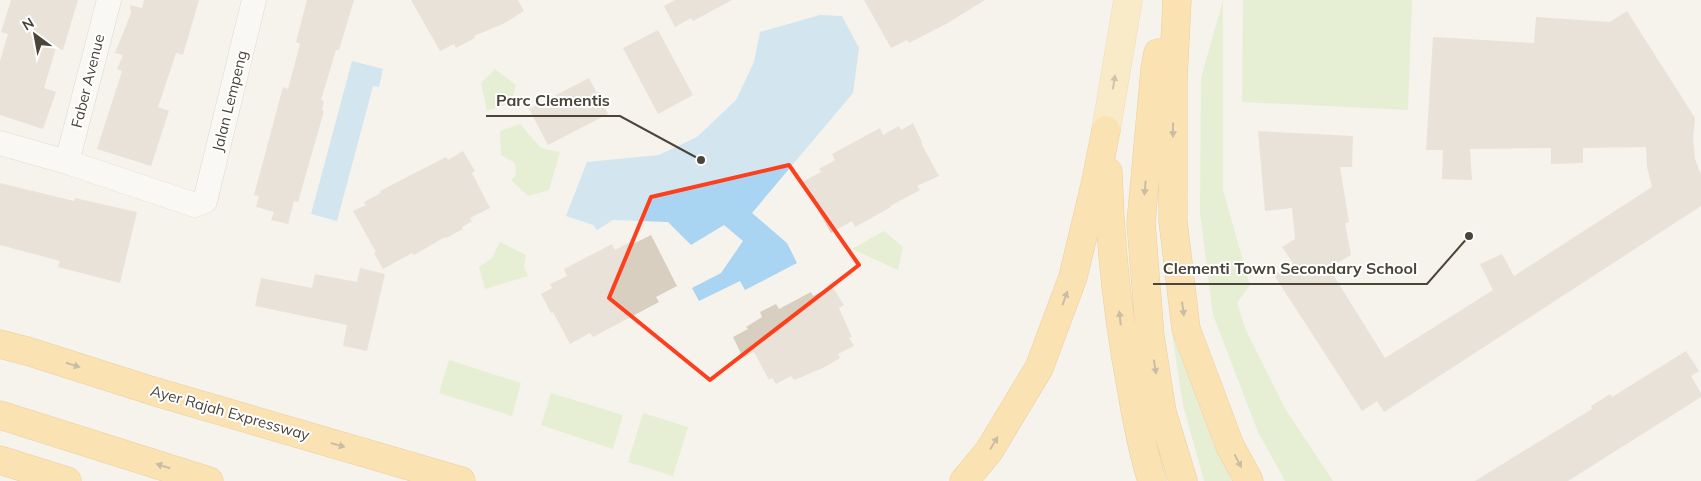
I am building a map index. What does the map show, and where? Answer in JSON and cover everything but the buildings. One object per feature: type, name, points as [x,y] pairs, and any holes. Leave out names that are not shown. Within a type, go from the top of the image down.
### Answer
[{"type":"highway","points":[[1168,0],[1155,69],[1141,222],[1150,336],[1162,412],[1183,481]]},
{"type":"highway","points":[[1178,0],[1173,81],[1173,221],[1186,329],[1230,446],[1249,481]]},
{"type":"highway","points":[[1106,130],[1109,221],[1122,337],[1143,453],[1152,481]]},
{"type":"highway","points":[[964,481],[989,451],[1039,368],[1073,277],[1096,182],[1106,130]]},
{"type":"highway","name":"Ayer Rajah Expressway","points":[[0,344],[461,481]]},
{"type":"highway","points":[[0,415],[210,481]]},
{"type":"highway","points":[[0,460],[67,481]]},
{"type":"main road","points":[[1106,130],[1128,0]]},
{"type":"street","name":"Faber Avenue","points":[[67,162],[109,0]]},
{"type":"street","name":"Jalan Lempeng","points":[[67,162],[195,204],[205,201],[254,0]]},
{"type":"street","points":[[0,143],[67,162]]},
{"type":"highlighted area","points":[[789,165],[859,265],[710,380],[609,298],[651,197]]},
{"type":"green space","points":[[1223,0],[1223,190],[1250,285],[1237,303],[1245,328],[1286,410],[1333,481],[1285,481],[1258,432],[1213,315],[1200,213],[1201,78]]},
{"type":"green space","points":[[1243,0],[1412,0],[1408,110],[1242,102]]},
{"type":"green space","points":[[495,69],[516,85],[511,103],[487,111],[481,83]]},
{"type":"green space","points":[[520,124],[541,148],[560,152],[549,190],[528,196],[511,180],[516,176],[515,163],[501,155],[500,131]]},
{"type":"green space","points":[[884,231],[903,247],[898,270],[852,249]]},
{"type":"green space","points":[[500,242],[526,255],[524,267],[528,276],[485,289],[479,267],[492,258]]},
{"type":"green space","points":[[1172,333],[1218,452],[1232,481],[1204,481],[1183,405]]},
{"type":"green space","points":[[449,360],[521,383],[512,416],[439,393]]},
{"type":"green space","points":[[551,393],[623,415],[613,449],[541,425]]},
{"type":"green space","points":[[643,413],[688,427],[673,476],[628,462]]},
{"type":"water","points":[[820,15],[842,16],[859,48],[853,93],[752,213],[787,243],[797,263],[745,290],[740,281],[699,301],[692,288],[721,273],[743,241],[724,225],[691,245],[668,222],[613,220],[597,230],[593,225],[566,216],[587,162],[659,155],[697,137],[736,100],[754,62],[760,32]]},
{"type":"water","points":[[352,61],[383,69],[379,87],[373,86],[337,221],[311,214]]},
{"type":"place","name":"Parc Clementis","points":[[701,160]]},
{"type":"place","name":"Clementi Town Secondary School","points":[[1469,236]]}]
